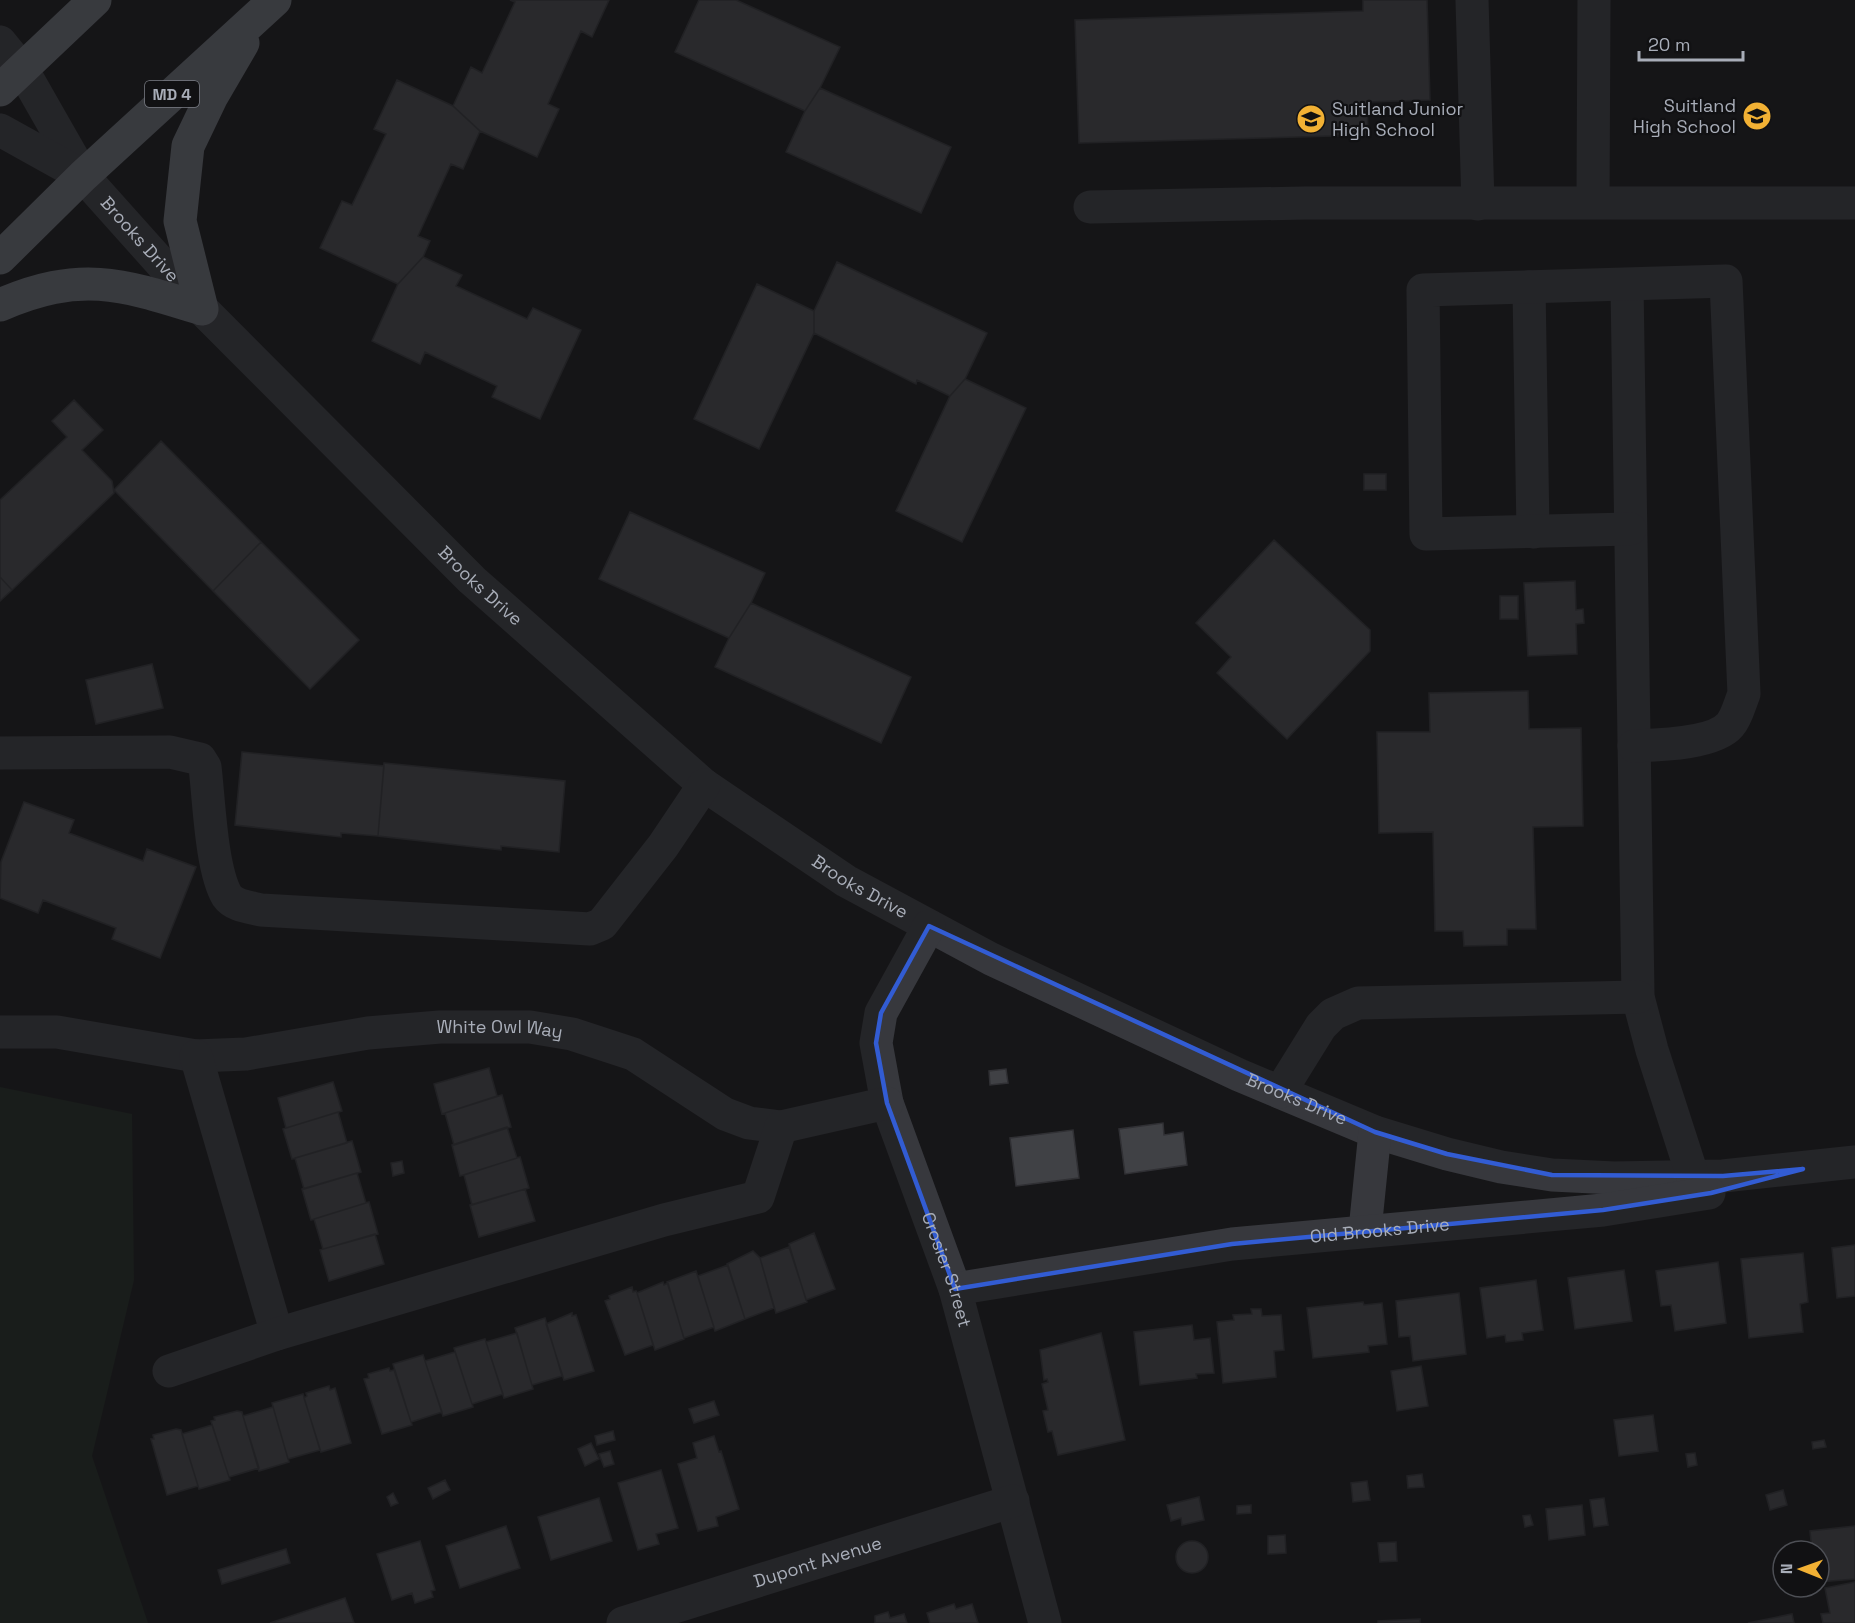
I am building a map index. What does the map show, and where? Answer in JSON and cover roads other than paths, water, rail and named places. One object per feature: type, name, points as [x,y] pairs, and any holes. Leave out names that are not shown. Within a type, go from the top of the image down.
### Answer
[{"type":"highway","points":[[11,79],[95,0]]},
{"type":"highway","points":[[202,309],[180,220],[188,146],[211,98],[267,7]]},
{"type":"highway","name":"MD 4","points":[[0,258],[83,176],[267,7]]},
{"type":"highway","points":[[0,304],[44,288],[72,283],[99,282],[134,288],[202,309]]},
{"type":"street","points":[[1472,0],[1478,204]]},
{"type":"street","points":[[1593,201],[1594,0]]},
{"type":"street","name":"Brooks Drive","points":[[0,42],[11,79],[83,176],[202,309],[472,580],[704,785],[846,881],[929,926],[1101,1012],[1375,1132],[1458,1157],[1552,1175],[1614,1178],[1803,1169],[1855,1162]]},
{"type":"street","name":"Brooks Drive","points":[[0,130],[83,176]]},
{"type":"street","points":[[1090,207],[1593,201],[1855,203]]},
{"type":"street","points":[[1630,529],[1426,534],[1423,290],[1726,281],[1744,694],[1730,726],[1702,739],[1673,745],[1634,746]]},
{"type":"street","points":[[1627,285],[1638,997],[1652,1050],[1692,1176]]},
{"type":"street","points":[[1529,287],[1533,532]]},
{"type":"street","points":[[0,753],[170,752],[200,759],[205,767],[219,868],[228,897],[238,905],[261,910],[590,928],[602,924],[663,846],[704,785]]},
{"type":"street","name":"Crosier Street","points":[[929,926],[881,1013],[876,1043],[887,1103],[955,1289],[1046,1623]]},
{"type":"street","points":[[1280,1092],[1321,1026],[1333,1014],[1358,1003],[1638,997]]},
{"type":"street","name":"White Owl Way","points":[[0,1032],[57,1032],[196,1056],[246,1054],[316,1040],[399,1030],[440,1027],[530,1027],[572,1034],[633,1054],[725,1114],[749,1123],[782,1127],[887,1103]]},
{"type":"street","points":[[196,1056],[277,1334]]},
{"type":"street","points":[[170,1371],[277,1334],[664,1220],[758,1197],[782,1127]]},
{"type":"street","points":[[1365,1230],[1375,1132]]},
{"type":"street","name":"Old Brooks Drive","points":[[955,1289],[1232,1244],[1365,1230],[1603,1210],[1711,1193],[1803,1169]]},
{"type":"street","name":"Dupont Avenue","points":[[623,1623],[1013,1501]]},
{"type":"place","name":"Suitland High School","points":[[1757,116]]},
{"type":"place","name":"Suitland Junior High School","points":[[1311,119]]}]
